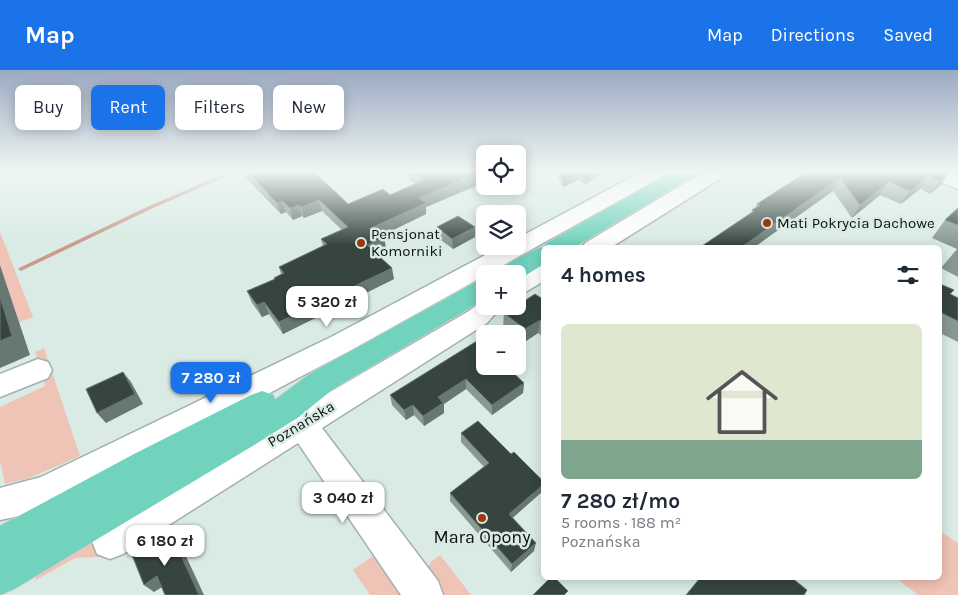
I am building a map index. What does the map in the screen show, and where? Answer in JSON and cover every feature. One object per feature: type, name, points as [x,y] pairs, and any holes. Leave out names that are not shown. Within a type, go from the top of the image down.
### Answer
[{"type":"main road","points":[[560,245],[646,196]]},
{"type":"main road","points":[[525,265],[541,256]]},
{"type":"main road","name":"Poznańska","points":[[0,576],[252,430],[288,408],[322,381],[476,293]]},
{"type":"main road","name":"Poznańska","points":[[0,547],[194,439],[272,399],[322,381]]},
{"type":"street","points":[[0,504],[48,490],[197,417],[351,339],[613,196]]},
{"type":"street","points":[[598,245],[679,196]]},
{"type":"street","points":[[526,281],[541,273]]},
{"type":"street","name":"Poznańska","points":[[110,541],[480,315]]},
{"type":"street","points":[[0,386],[38,370]]},
{"type":"street","points":[[302,424],[424,595]]},
{"type":"shaded area","points":[[0,232],[33,317],[19,322],[0,265]]},
{"type":"shaded area","points":[[44,348],[80,456],[27,479],[5,484],[0,461],[0,407],[45,386],[35,352]]},
{"type":"shaded area","points":[[942,532],[958,543],[958,595],[918,595],[899,580],[942,580]]},
{"type":"shaded area","points":[[90,534],[114,556],[75,558],[36,580],[35,577]]},
{"type":"shaded area","points":[[377,553],[407,595],[370,595],[353,570]]},
{"type":"shaded area","points":[[440,555],[471,595],[442,595],[427,569],[431,562]]},
{"type":"building","points":[[270,196],[339,196],[348,204],[368,196],[425,196],[419,198],[426,203],[373,227],[384,237],[367,245],[392,268],[279,322],[264,302],[257,305],[247,291],[275,279],[284,273],[279,267],[327,244],[321,239],[348,227],[319,200],[301,207],[299,205],[290,208],[282,201],[277,203]]},
{"type":"building","points":[[770,196],[815,196],[744,245],[703,245],[754,211],[752,210],[760,205],[757,204]]},
{"type":"building","points":[[853,196],[872,196],[860,205]]},
{"type":"building","points":[[958,208],[958,225],[945,220]]},
{"type":"building","points":[[458,216],[475,227],[452,239],[437,227]]},
{"type":"building","points":[[942,285],[954,290],[950,294],[958,298],[958,321],[942,313]]},
{"type":"building","points":[[535,294],[541,298],[541,321],[526,328],[526,325],[520,325],[507,315],[526,315],[526,300]]},
{"type":"building","points":[[0,297],[12,336],[0,341]]},
{"type":"building","points":[[476,342],[476,375],[516,375],[524,383],[492,405],[466,379],[438,397],[443,403],[423,416],[413,405],[404,410],[390,395]]},
{"type":"building","points":[[123,372],[135,394],[97,413],[86,389]]},
{"type":"building","points":[[478,421],[511,454],[514,452],[541,479],[541,487],[509,514],[536,543],[512,564],[450,493],[489,463],[461,433]]},
{"type":"building","points":[[170,531],[199,595],[165,595],[157,576],[144,585],[132,555]]},
{"type":"building","points":[[548,580],[557,580],[568,591],[564,595],[533,595]]},
{"type":"building","points":[[698,580],[794,580],[807,590],[804,595],[686,595]]},
{"type":"waterway","points":[[21,269],[178,196]]},
{"type":"place","name":"Mati Pokrycia Dachowe","points":[[767,223]]},
{"type":"place","name":"Pensjonat Komorniki","points":[[361,243]]},
{"type":"place","name":"Mara Opony","points":[[482,518]]}]
